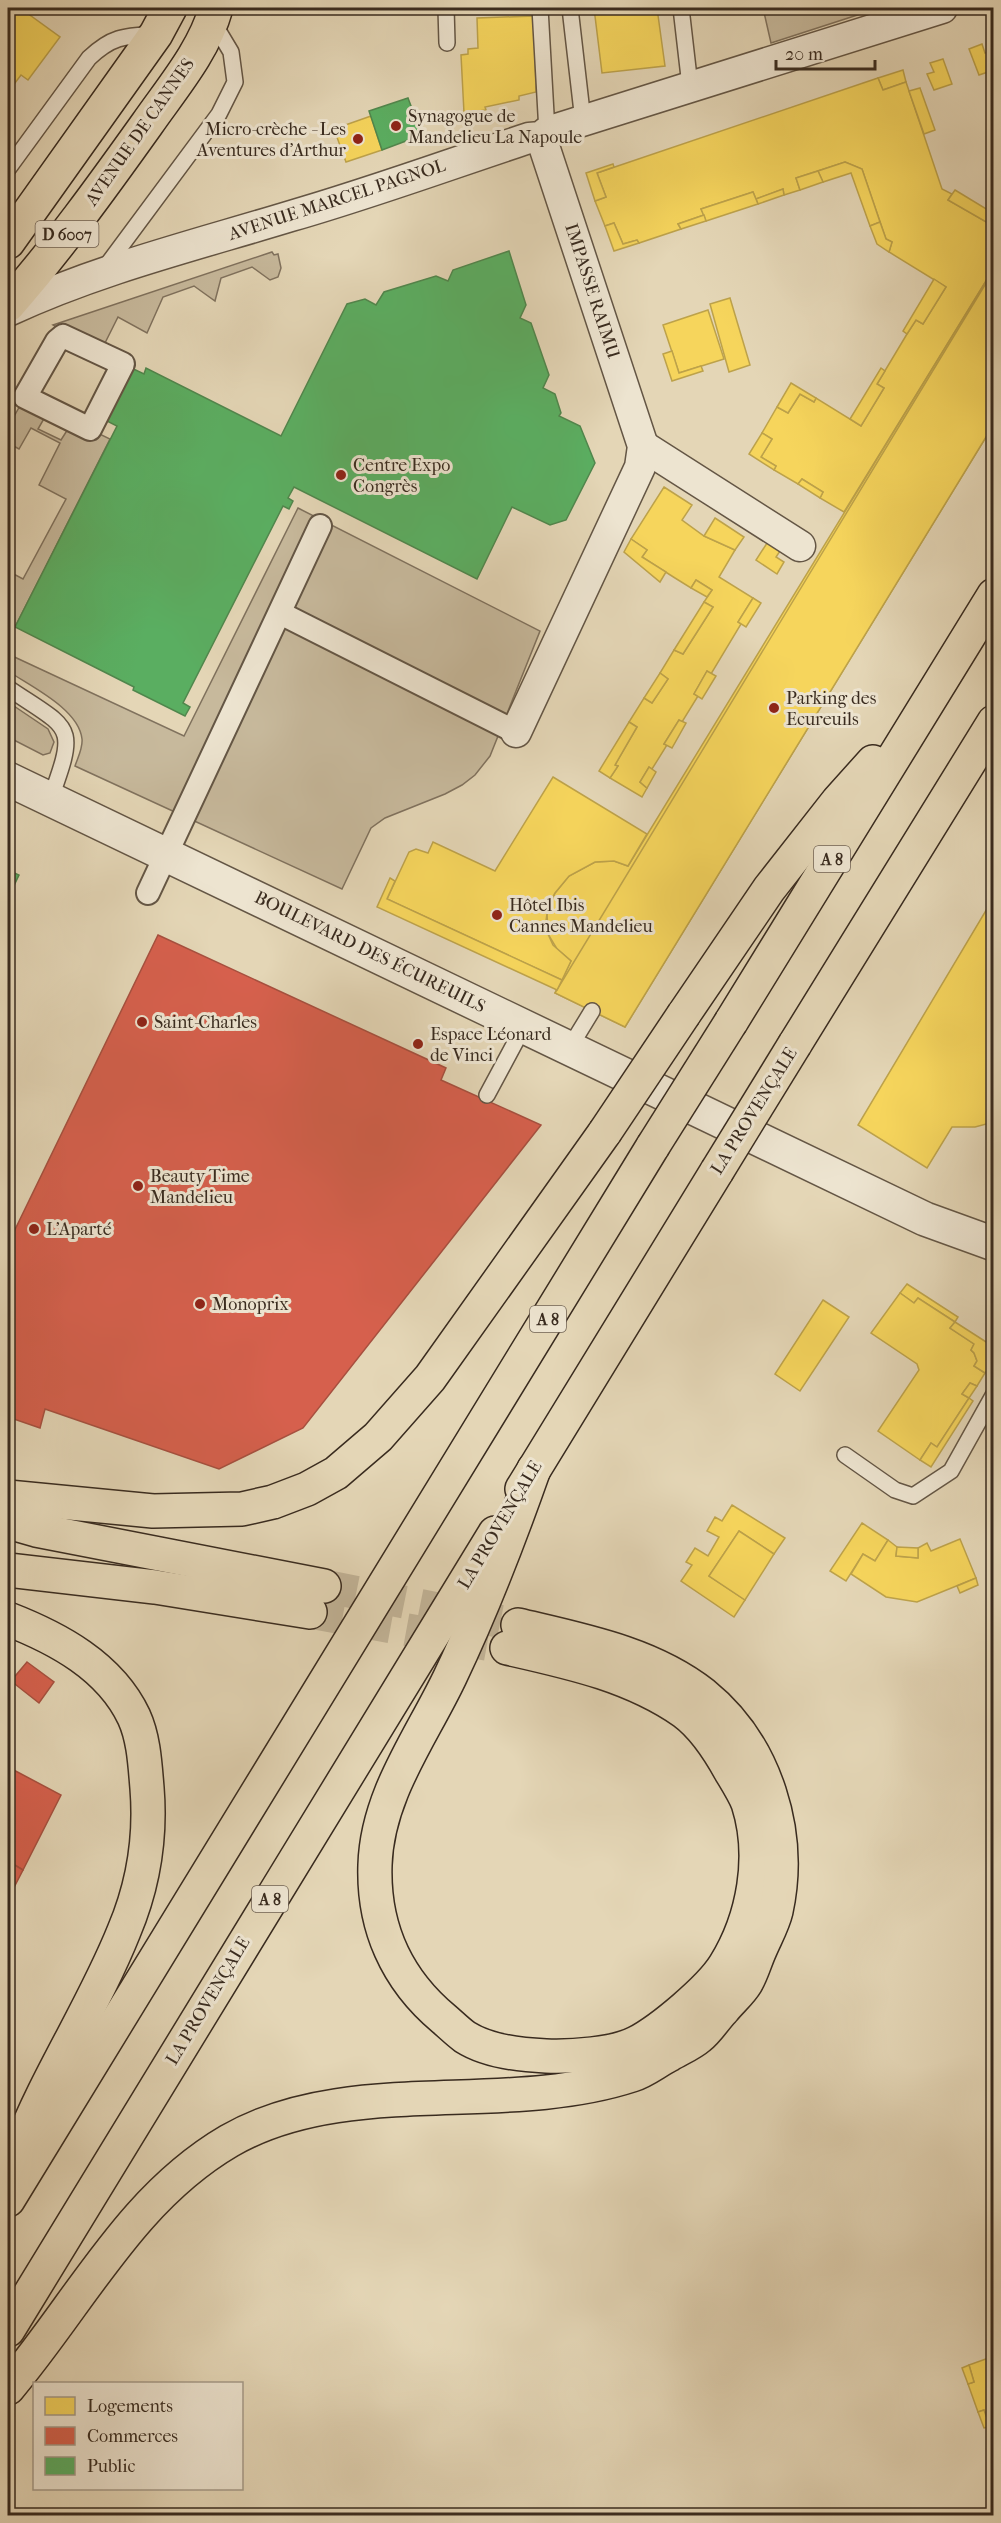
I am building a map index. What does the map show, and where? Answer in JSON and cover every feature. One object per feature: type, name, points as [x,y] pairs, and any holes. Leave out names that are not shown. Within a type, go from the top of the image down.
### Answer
[{"type":"main road","name":"AVENUE DE CANNES","points":[[8,305],[51,256],[122,160],[192,60],[214,14]]},
{"type":"main road","name":"D 6007","points":[[8,242],[163,21]]},
{"type":"main road","name":"A 8","points":[[8,2200],[993,595]]},
{"type":"main road","points":[[8,1497],[153,1511],[242,1509],[273,1502],[307,1489],[336,1473],[378,1437],[430,1378],[605,1131],[769,889],[838,801],[932,696]]},
{"type":"main road","name":"LA PROVENÇALE","points":[[8,2330],[993,722]]},
{"type":"main road","points":[[8,2388],[30,2362],[123,2234],[150,2202],[228,2142],[258,2127],[294,2115],[338,2107],[387,2101],[519,2096],[578,2089],[635,2074],[700,2036],[746,1984],[776,1913],[782,1853],[771,1793],[742,1735],[703,1694],[659,1666],[589,1642],[513,1636],[650,1691],[687,1715],[721,1754],[748,1802],[757,1852],[751,1906],[724,1966],[683,2010],[634,2045],[573,2057],[516,2055],[467,2038],[426,2004],[394,1960],[377,1915],[375,1863],[384,1815],[401,1768],[449,1679],[483,1604],[534,1469]]},
{"type":"main road","points":[[8,1522],[317,1599],[155,1587],[8,1570]]},
{"type":"main road","points":[[8,1619],[66,1645],[95,1667],[118,1692],[134,1716],[141,1737],[149,1822],[145,1858],[136,1898],[124,1931],[61,2056],[8,2177]]},
{"type":"street","name":"AVENUE MARCEL PAGNOL","points":[[8,311],[100,274],[292,216],[690,86],[942,8]]},
{"type":"street","name":"IMPASSE RAIMU","points":[[544,135],[643,446]]},
{"type":"street","points":[[63,336],[123,364],[90,429],[25,397],[57,341],[63,336]]},
{"type":"street","points":[[280,613],[516,732],[640,466],[643,446],[800,546]]},
{"type":"street","points":[[148,893],[320,526]]},
{"type":"street","name":"BOULEVARD DES ÉCUREUILS","points":[[8,779],[925,1219],[993,1244]]},
{"type":"lane","points":[[446,8],[447,43]]},
{"type":"lane","points":[[540,8],[544,135]]},
{"type":"lane","points":[[570,8],[583,121]]},
{"type":"lane","points":[[681,8],[690,86]]},
{"type":"lane","points":[[100,274],[219,114],[235,82],[231,52],[214,14]]},
{"type":"lane","points":[[8,169],[89,58],[104,44],[163,21]]},
{"type":"lane","points":[[8,688],[56,720],[66,732],[67,751],[50,800]]},
{"type":"lane","points":[[570,1047],[592,1011]]},
{"type":"lane","points":[[487,1095],[524,1026]]},
{"type":"lane","points":[[844,1455],[895,1490],[913,1496],[951,1472],[993,1394]]},
{"type":"shaded area","points":[[763,8],[879,8],[771,43]]},
{"type":"shaded area","points":[[272,252],[274,255],[278,254],[281,268],[278,277],[270,280],[252,267],[221,278],[215,301],[194,286],[163,297],[147,333],[118,317],[100,353],[53,325]]},
{"type":"shaded area","points":[[25,397],[49,410],[38,429],[61,440],[73,421],[110,439],[8,637],[8,571],[23,579],[66,499],[39,485],[60,443],[31,428],[19,449],[8,443],[8,427]]},
{"type":"shaded area","points":[[298,508],[540,631],[490,756],[475,775],[462,785],[385,818],[371,828],[342,889],[75,766],[82,739],[79,728],[72,718],[52,699],[8,671],[8,654],[184,736]]},
{"type":"shaded area","points":[[8,702],[48,729],[54,742],[50,753],[43,755],[8,737]]},
{"type":"building: Logements","points":[[8,8],[20,8],[60,37],[28,80],[21,75],[15,83],[8,78]]},
{"type":"building: Logements","points":[[594,8],[657,8],[665,66],[602,73]]},
{"type":"building: Logements","points":[[534,16],[536,92],[519,96],[519,100],[485,107],[486,110],[464,113],[461,55],[468,54],[468,49],[478,48],[477,18]]},
{"type":"building: Logements","points":[[982,44],[985,53],[990,51],[994,70],[979,75],[969,49]]},
{"type":"building: Logements","points":[[943,59],[952,84],[934,90],[927,74],[934,72],[930,63]]},
{"type":"building: Logements","points":[[903,70],[906,82],[883,90],[878,78]]},
{"type":"building: Logements","points":[[878,78],[883,90],[906,82],[942,189],[952,194],[948,200],[988,223],[991,218],[994,219],[994,268],[844,512],[820,498],[823,492],[802,479],[798,484],[774,470],[776,466],[761,457],[772,439],[762,433],[777,407],[788,413],[800,394],[814,402],[816,398],[861,426],[884,388],[877,384],[907,334],[916,320],[923,324],[946,287],[889,252],[892,242],[886,239],[862,169],[845,162],[796,178],[800,190],[784,195],[783,189],[756,199],[753,192],[701,209],[704,215],[678,224],[681,229],[639,243],[637,240],[623,244],[614,223],[605,226],[595,201],[606,197],[597,173]]},
{"type":"building: Logements","points":[[920,88],[935,130],[924,134],[909,91]]},
{"type":"building: Logements","name":"Micro-crèche - Les Aventures d'Arthur","points":[[371,116],[382,150],[346,162],[334,129]]},
{"type":"building: Logements","points":[[845,162],[862,169],[880,222],[870,226],[851,173],[823,182],[818,171]]},
{"type":"building: Logements","points":[[613,164],[614,167],[597,173],[606,197],[595,201],[586,173]]},
{"type":"building: Logements","points":[[818,171],[823,182],[800,190],[796,178]]},
{"type":"building: Logements","points":[[783,189],[784,195],[758,204],[756,199]]},
{"type":"building: Logements","points":[[955,190],[993,213],[988,223],[948,200]]},
{"type":"building: Logements","points":[[753,192],[758,204],[706,221],[701,209]]},
{"type":"building: Logements","points":[[704,215],[706,221],[681,229],[678,224]]},
{"type":"building: Logements","points":[[880,222],[886,239],[892,242],[889,252],[877,244],[870,226]]},
{"type":"building: Logements","points":[[614,223],[623,244],[637,240],[639,243],[614,251],[605,226]]},
{"type":"building: Logements","name":"Parking des Ecureuils","points":[[994,268],[994,424],[625,1027],[555,993],[571,961],[557,949],[548,934],[547,913],[555,893],[569,876],[595,862],[614,861],[628,866]]},
{"type":"building: Logements","name":"Parking des Ecureuils","points":[[994,270],[994,424],[625,1027],[555,993]]},
{"type":"building: Logements","points":[[934,279],[946,287],[923,324],[916,320],[907,334],[903,331]]},
{"type":"building: Logements","points":[[730,298],[750,365],[729,372],[710,304]]},
{"type":"building: Logements","points":[[708,310],[724,359],[679,373],[663,325]]},
{"type":"building: Logements","points":[[672,351],[679,373],[701,366],[703,371],[672,381],[663,354]]},
{"type":"building: Logements","points":[[881,368],[885,371],[877,384],[884,388],[861,426],[850,419]]},
{"type":"building: Logements","points":[[791,383],[816,398],[814,402],[800,394],[788,413],[777,407]]},
{"type":"building: Logements","points":[[762,433],[772,439],[761,457],[776,466],[774,470],[749,454]]},
{"type":"building: Logements","points":[[802,479],[823,492],[820,498],[798,484]]},
{"type":"building: Logements","points":[[664,487],[692,505],[682,520],[704,536],[735,550],[719,577],[753,598],[738,622],[741,624],[711,674],[707,671],[694,694],[698,696],[682,722],[679,720],[652,769],[649,767],[640,782],[647,788],[642,797],[610,778],[637,727],[629,722],[644,698],[652,703],[668,679],[660,673],[674,650],[683,654],[713,607],[704,602],[712,590],[696,580],[691,588],[675,578],[642,557],[647,550],[631,539]]},
{"type":"building: Logements","points":[[715,518],[744,537],[735,550],[704,536]]},
{"type":"building: Logements","points":[[631,539],[647,550],[642,557],[666,572],[660,582],[624,552]]},
{"type":"building: Logements","points":[[769,540],[782,548],[776,557],[784,562],[777,574],[756,560]]},
{"type":"building: Logements","points":[[696,580],[712,590],[707,597],[691,588]]},
{"type":"building: Logements","points":[[753,598],[761,603],[746,627],[738,622]]},
{"type":"building: Logements","points":[[704,602],[713,607],[683,654],[674,650]]},
{"type":"building: Logements","points":[[707,671],[716,676],[702,699],[694,694]]},
{"type":"building: Logements","points":[[660,673],[668,679],[652,703],[644,698]]},
{"type":"building: Logements","points":[[679,720],[686,723],[672,748],[664,744]]},
{"type":"building: Logements","points":[[629,722],[637,727],[610,778],[599,771]]},
{"type":"building: Logements","points":[[649,767],[656,772],[647,788],[640,782]]},
{"type":"building: Logements","points":[[553,777],[647,834],[628,866],[614,861],[595,862],[569,876],[555,893],[548,906],[546,921],[553,945],[571,961],[562,980],[387,899],[409,852],[416,849],[428,853],[433,842],[495,871]]},
{"type":"building: Logements","points":[[390,878],[395,881],[387,899],[562,980],[557,990],[377,907]]},
{"type":"building: Logements","points":[[994,897],[994,1122],[975,1127],[952,1127],[927,1168],[858,1125]]},
{"type":"building: Logements","points":[[907,1284],[958,1317],[955,1322],[918,1298],[914,1303],[900,1293]]},
{"type":"building: Logements","points":[[900,1293],[914,1303],[918,1298],[955,1322],[950,1328],[974,1344],[971,1350],[977,1361],[974,1366],[985,1373],[977,1386],[970,1383],[962,1394],[969,1398],[937,1447],[931,1443],[920,1460],[878,1431],[919,1370],[917,1364],[871,1333]]},
{"type":"building: Logements","points":[[823,1300],[849,1317],[800,1391],[775,1374]]},
{"type":"building: Logements","points":[[955,1322],[994,1347],[994,1361],[985,1373],[974,1366],[977,1361],[971,1350],[974,1344],[950,1328]]},
{"type":"building: Logements","points":[[970,1383],[977,1386],[969,1398],[962,1394]]},
{"type":"building: Logements","points":[[969,1398],[973,1401],[931,1467],[920,1460],[931,1443],[937,1447]]},
{"type":"building: Logements","points":[[732,1505],[785,1538],[774,1554],[739,1531],[709,1576],[745,1600],[734,1617],[681,1581],[692,1565],[686,1562],[695,1548],[708,1556],[719,1537],[707,1531],[715,1517],[722,1521]]},
{"type":"building: Logements","points":[[862,1523],[888,1540],[875,1561],[863,1554],[846,1581],[830,1571]]},
{"type":"building: Logements","points":[[739,1531],[774,1554],[745,1600],[709,1576]]},
{"type":"building: Logements","points":[[960,1539],[976,1578],[917,1602],[886,1597],[851,1574],[863,1554],[875,1561],[888,1540],[897,1547],[896,1556],[918,1558],[918,1548],[927,1543],[931,1551]]},
{"type":"building: Logements","points":[[897,1547],[918,1548],[918,1558],[896,1556]]},
{"type":"building: Logements","points":[[976,1578],[978,1585],[960,1593],[957,1586]]},
{"type":"building: Logements","points":[[994,2356],[994,2425],[990,2427],[984,2410],[978,2412],[968,2384],[974,2382],[969,2365]]},
{"type":"building: Logements","points":[[969,2365],[974,2382],[968,2384],[962,2368]]},
{"type":"building: Logements","points":[[984,2410],[990,2427],[984,2428],[978,2412]]},
{"type":"building: Commerces","name":"Espace Léonard de Vinci","points":[[158,935],[446,1068],[441,1080],[541,1125],[303,1428],[219,1469],[45,1409],[40,1428],[8,1417],[8,1244]]},
{"type":"building: Commerces","points":[[27,1662],[54,1682],[39,1703],[11,1681]]},
{"type":"building: Commerces","points":[[8,1767],[61,1795],[23,1870],[8,1861]]},
{"type":"building: Commerces","points":[[8,1861],[23,1870],[8,1899]]},
{"type":"building: Public","name":"Synagogue de Mandelieu La Napoule","points":[[408,98],[422,135],[382,150],[369,111]]},
{"type":"building: Public","name":"Centre Expo Congrès","points":[[509,251],[526,305],[520,318],[531,323],[549,375],[543,388],[555,394],[561,413],[559,416],[580,426],[595,463],[566,520],[550,525],[512,507],[477,579],[294,487],[288,498],[293,501],[289,509],[283,506],[183,703],[190,707],[185,716],[133,690],[134,687],[15,627],[117,426],[97,416],[123,364],[144,374],[146,368],[281,436],[347,304],[365,299],[376,305],[384,292],[436,276],[448,281],[453,270]]},
{"type":"building: Public","points":[[8,870],[19,875],[8,898]]},
{"type":"tunnel","points":[[324,1586],[518,1625]]},
{"type":"tunnel","points":[[310,1612],[507,1648]]},
{"type":"place","name":"Synagogue de Mandelieu La Napoule","points":[[396,126]]},
{"type":"place","name":"Micro-crèche - Les Aventures d'Arthur","points":[[358,139]]},
{"type":"place","name":"Centre Expo Congrès","points":[[341,475]]},
{"type":"place","name":"Parking des Ecureuils","points":[[774,708]]},
{"type":"place","name":"Hôtel Ibis Cannes Mandelieu","points":[[497,915]]},
{"type":"place","name":"Saint-Charles","points":[[142,1022]]},
{"type":"place","name":"Espace Léonard de Vinci","points":[[418,1044]]},
{"type":"place","name":"Beauty Time Mandelieu","points":[[138,1186]]},
{"type":"place","name":"L'Aparté","points":[[34,1229]]},
{"type":"place","name":"Monoprix","points":[[200,1304]]}]
